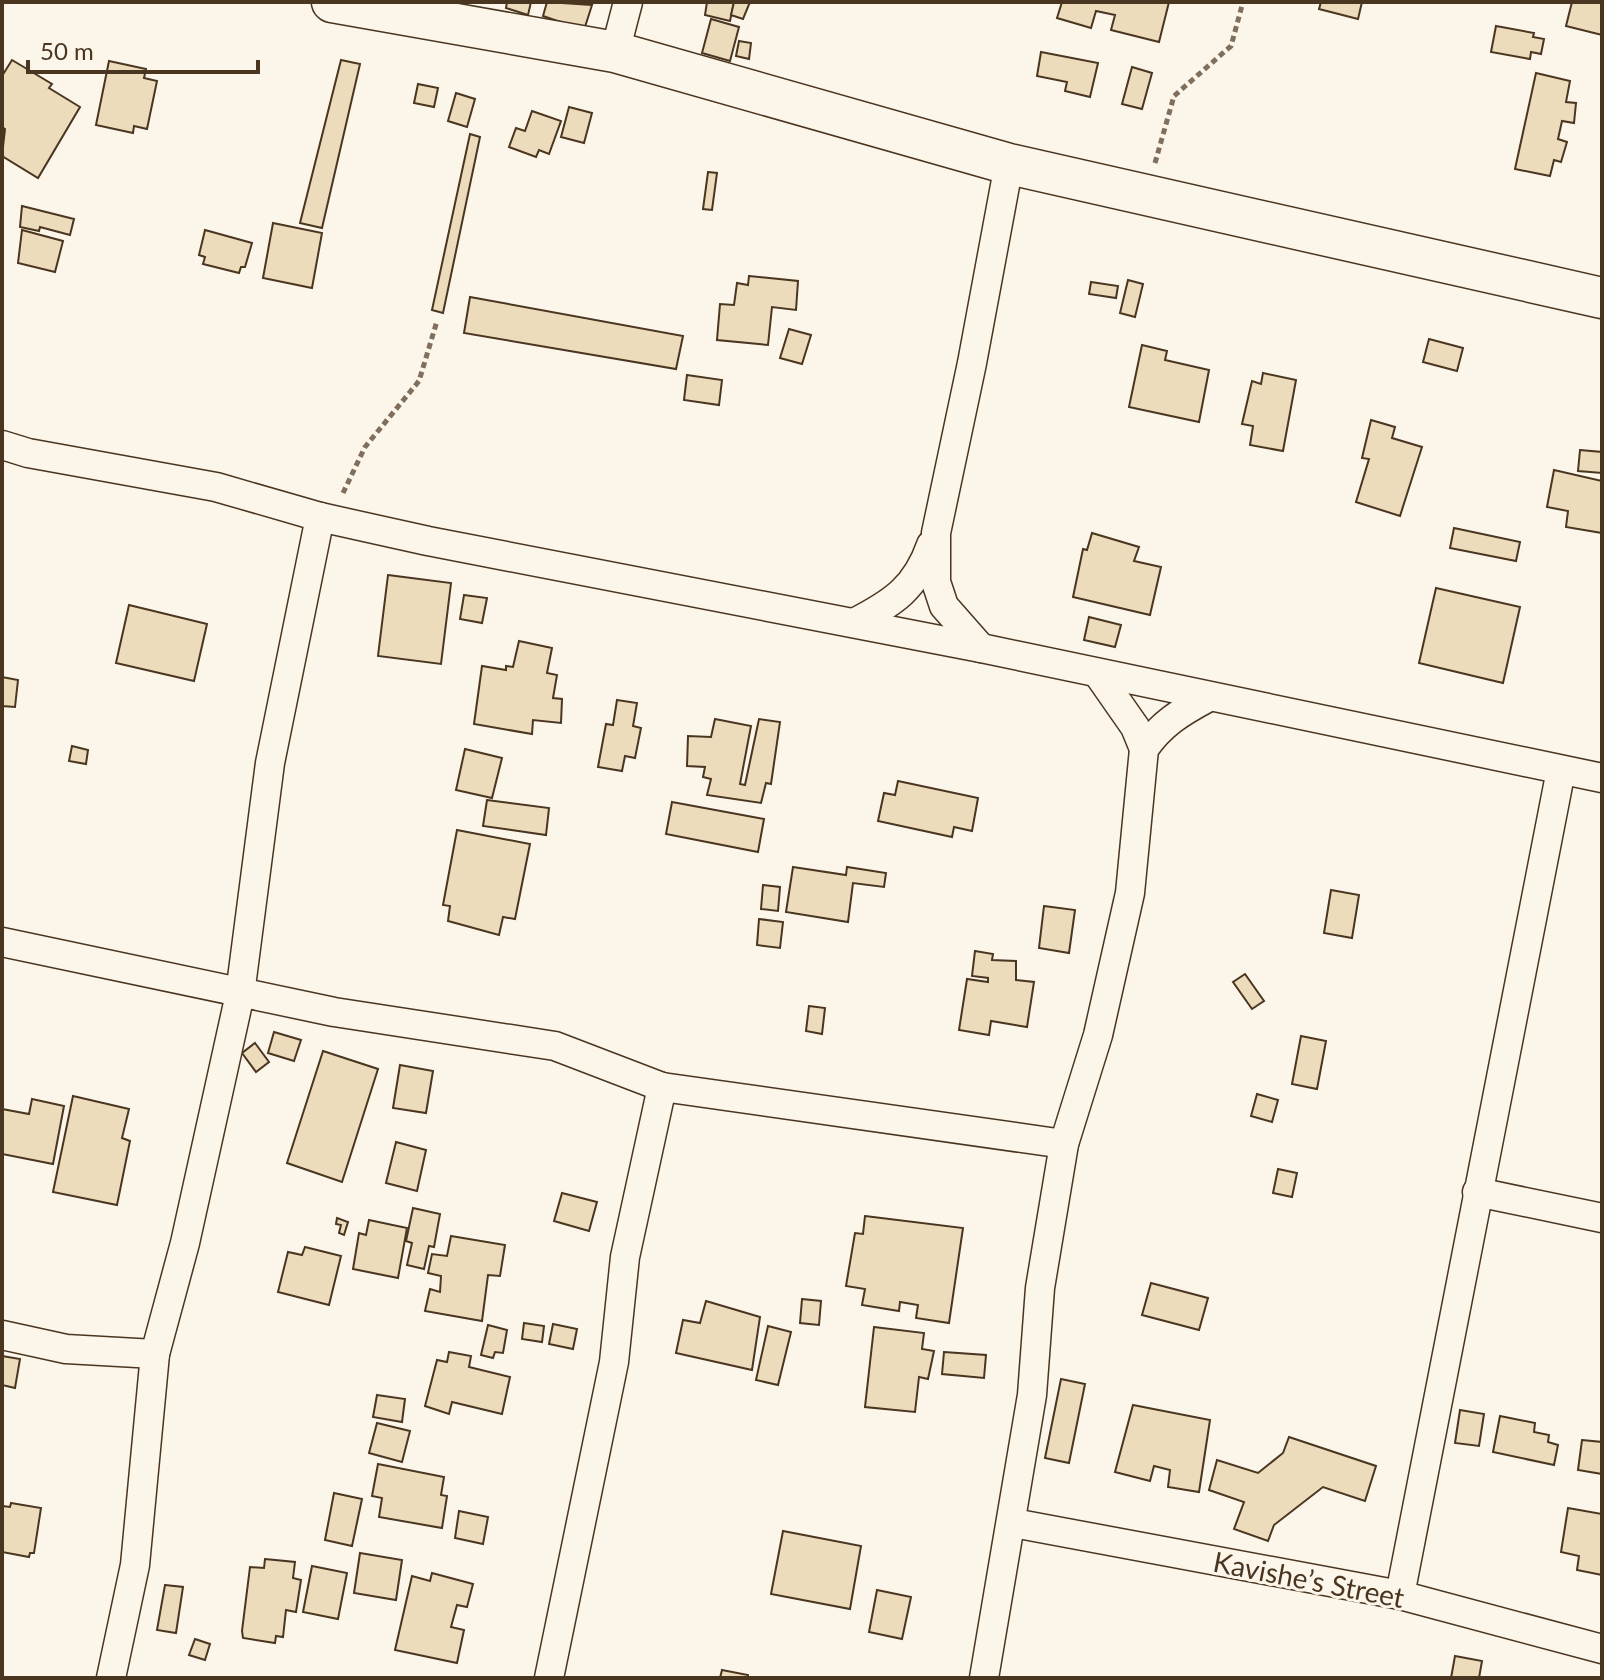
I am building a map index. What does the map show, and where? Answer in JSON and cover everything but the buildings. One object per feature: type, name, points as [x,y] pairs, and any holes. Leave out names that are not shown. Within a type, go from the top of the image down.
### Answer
[{"type":"street","points":[[332,2],[615,52],[1009,164],[1602,298]]},
{"type":"street","points":[[615,52],[628,2]]},
{"type":"street","points":[[854,623],[894,603],[923,569],[936,533],[1009,164]]},
{"type":"street","points":[[2,445],[28,453],[216,487],[327,518],[981,648],[1207,698],[1602,778]]},
{"type":"street","points":[[111,1678],[135,1565],[155,1354],[185,1243],[240,994],[270,763],[327,518]]},
{"type":"street","points":[[936,533],[936,582],[944,606],[981,648]]},
{"type":"street","points":[[984,1678],[1013,1523],[1032,1395],[1040,1288],[1064,1144],[1098,1035],[1114,951],[1130,893],[1144,749],[1135,727],[1098,674]]},
{"type":"street","points":[[1144,749],[1156,731],[1173,716],[1207,698]]},
{"type":"street","points":[[1400,1595],[1561,770]]},
{"type":"street","points":[[2,942],[240,994],[555,1046],[662,1087],[1064,1144]]},
{"type":"street","points":[[549,1678],[614,1362],[625,1257],[662,1087]]},
{"type":"street","points":[[1477,1192],[1602,1218]]},
{"type":"street","points":[[2,1335],[66,1349],[155,1354]]},
{"type":"street","name":"Kavishe’s Street","points":[[1013,1523],[1400,1595],[1602,1649]]},
{"type":"path","points":[[1150,196],[1158,144],[1174,96],[1231,46],[1243,2]]},
{"type":"path","points":[[327,518],[365,447],[419,381],[437,321]]}]
